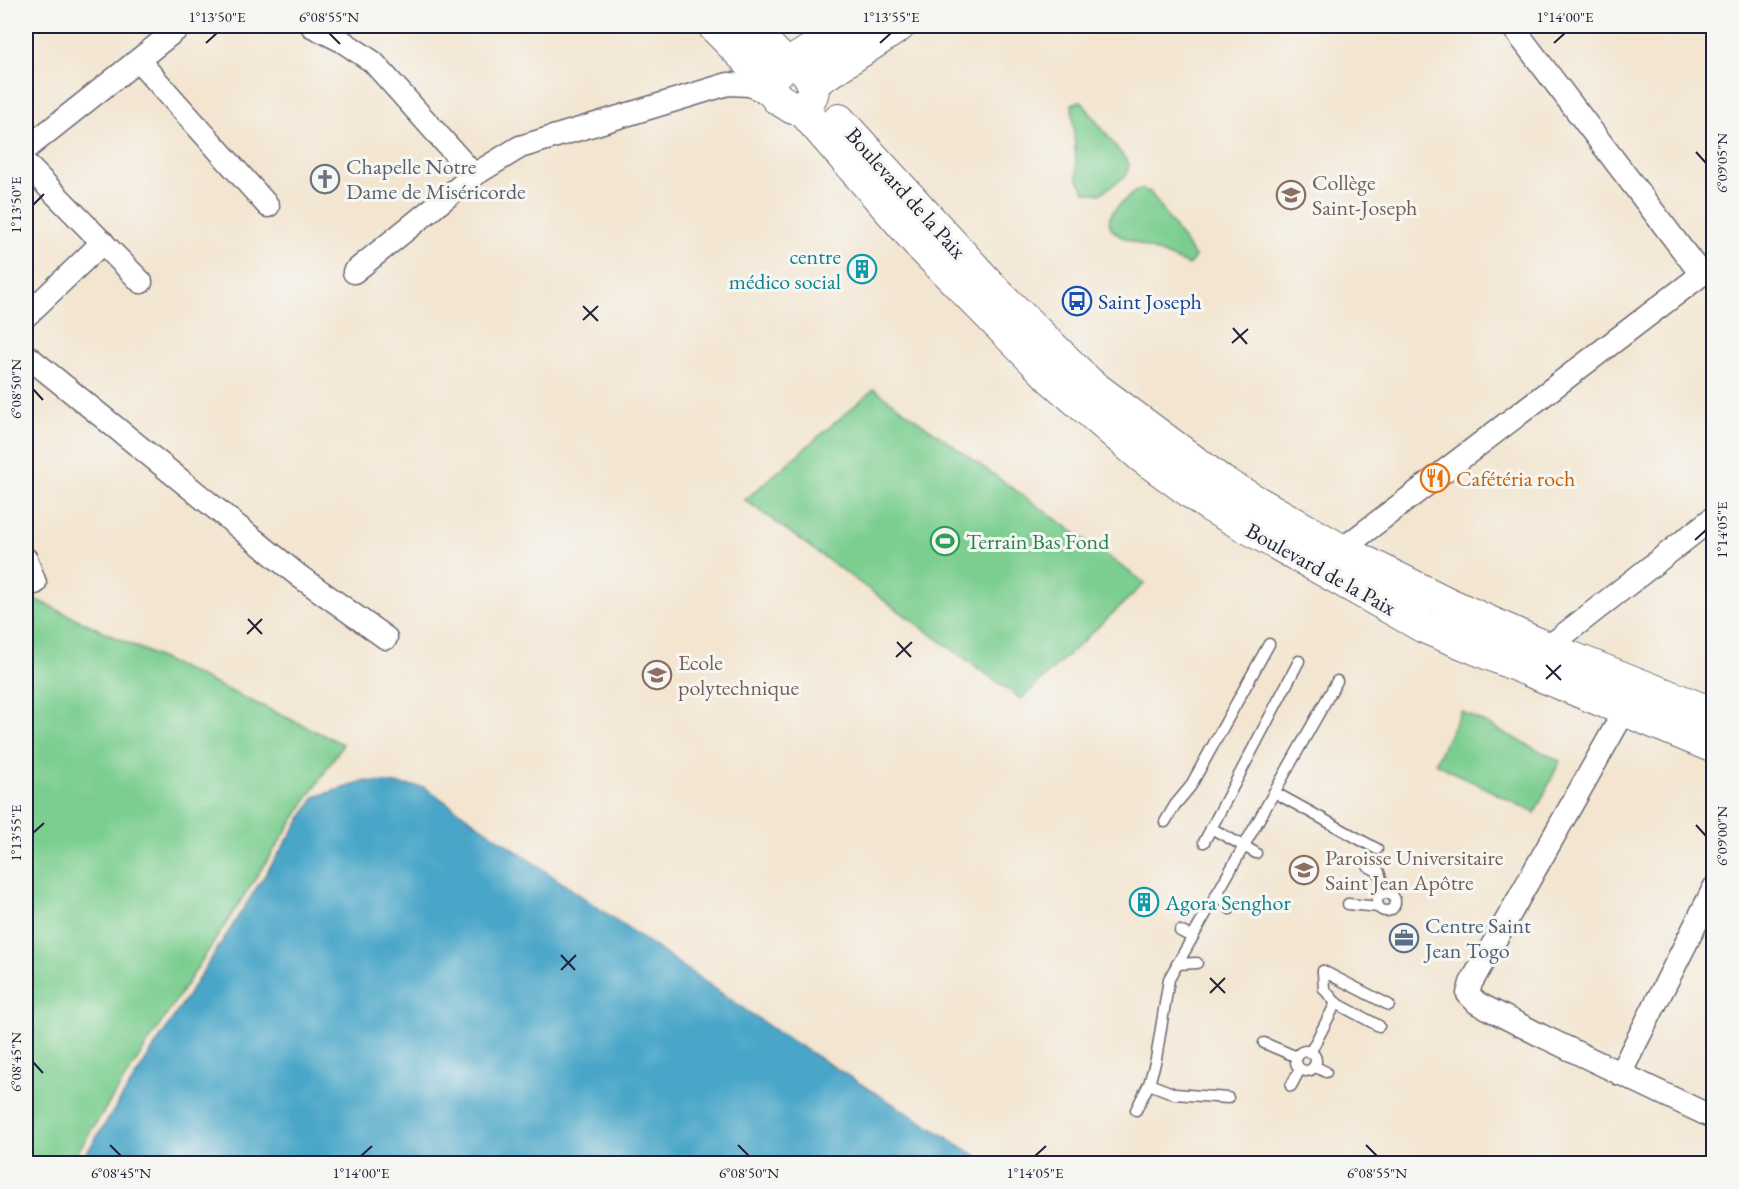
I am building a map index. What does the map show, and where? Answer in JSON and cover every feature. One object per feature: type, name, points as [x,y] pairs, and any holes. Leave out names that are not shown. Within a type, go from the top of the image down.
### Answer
[{"type":"main road","name":"Boulevard de la Paix","points":[[714,26],[793,85]]},
{"type":"main road","name":"Boulevard de la Paix","points":[[749,26],[793,85],[989,300],[1053,380],[1141,456],[1210,506],[1424,627],[1713,714]]},
{"type":"main road","points":[[793,85],[849,26]]},
{"type":"main road","points":[[793,85],[899,26]]},
{"type":"main road","name":"Boulevard de la Paix","points":[[989,300],[1090,384],[1222,482],[1625,710],[1713,747]]},
{"type":"street","points":[[26,149],[181,26]]},
{"type":"street","points":[[312,26],[342,41],[373,62],[474,175]]},
{"type":"street","points":[[1341,550],[1707,270],[1512,26]]},
{"type":"street","points":[[139,61],[268,206]]},
{"type":"street","points":[[354,272],[474,175],[520,147],[719,86],[793,85]]},
{"type":"street","points":[[26,164],[141,282]]},
{"type":"street","points":[[26,316],[103,243]]},
{"type":"street","points":[[26,355],[299,576],[386,638]]},
{"type":"street","points":[[1542,661],[1713,517]]},
{"type":"street","points":[[26,559],[35,583]]},
{"type":"street","points":[[1625,710],[1471,983],[1468,994],[1477,1003],[1713,1118]]},
{"type":"street","points":[[1620,1074],[1713,888]]},
{"type":"lane","points":[[1165,822],[1174,805],[1190,787],[1269,644]]},
{"type":"lane","points":[[1204,843],[1299,661]]},
{"type":"lane","points":[[1136,1110],[1149,1084],[1165,1012],[1169,979],[1337,681]]},
{"type":"lane","points":[[1274,792],[1377,849]]},
{"type":"lane","points":[[1211,828],[1256,853]]},
{"type":"lane","points":[[1368,866],[1379,872],[1385,893]]},
{"type":"lane","points":[[1218,892],[1230,909]]},
{"type":"lane","points":[[1348,904],[1379,907],[1383,911],[1396,906],[1393,896],[1385,893]]},
{"type":"lane","points":[[1379,907],[1378,898],[1385,893]]},
{"type":"lane","points":[[1180,931],[1192,937]]},
{"type":"lane","points":[[1177,964],[1197,963]]},
{"type":"lane","points":[[1379,1026],[1336,1003],[1324,990],[1323,971],[1389,1005]]},
{"type":"lane","points":[[1310,1053],[1336,1003]]},
{"type":"lane","points":[[1264,1043],[1297,1057]]},
{"type":"lane","points":[[1302,1052],[1310,1053],[1315,1059],[1314,1066],[1308,1070],[1300,1069],[1296,1064],[1297,1057],[1302,1052]]},
{"type":"lane","points":[[1314,1066],[1326,1072]]},
{"type":"lane","points":[[1291,1086],[1300,1069]]},
{"type":"lane","points":[[1149,1084],[1175,1094],[1228,1098]]},
{"type":"green space","points":[[1081,101],[1129,164],[1127,175],[1100,194],[1085,192],[1077,178],[1072,104]]},
{"type":"green space","points":[[1139,189],[1150,192],[1195,257],[1189,265],[1120,236],[1112,230],[1109,223],[1110,217],[1119,205]]},
{"type":"green space","name":"Terrain Bas Fond","points":[[874,389],[1145,583],[1021,699],[745,500]]},
{"type":"green space","points":[[26,595],[343,744],[70,1163],[26,1163]]},
{"type":"green space","points":[[1461,711],[1560,761],[1535,813],[1435,763]]},
{"type":"water","points":[[366,781],[424,787],[779,1033],[988,1163],[80,1163],[315,797]]},
{"type":"place","name":"Chapelle Notre Dame de Miséricorde","points":[[325,179]]},
{"type":"place","name":"Collège Saint-Joseph","points":[[1291,195]]},
{"type":"place","name":"centre médico social","points":[[862,269]]},
{"type":"place","name":"Saint Joseph","points":[[1077,301]]},
{"type":"place","name":"Cafétéria roch","points":[[1435,478]]},
{"type":"place","name":"Terrain Bas Fond","points":[[945,541]]},
{"type":"place","name":"Ecole polytechnique","points":[[657,675]]},
{"type":"place","name":"Paroisse Universitaire Saint Jean Apôtre","points":[[1304,870]]},
{"type":"place","name":"Agora Senghor","points":[[1144,902]]},
{"type":"place","name":"Centre Saint Jean Togo","points":[[1404,938]]}]
